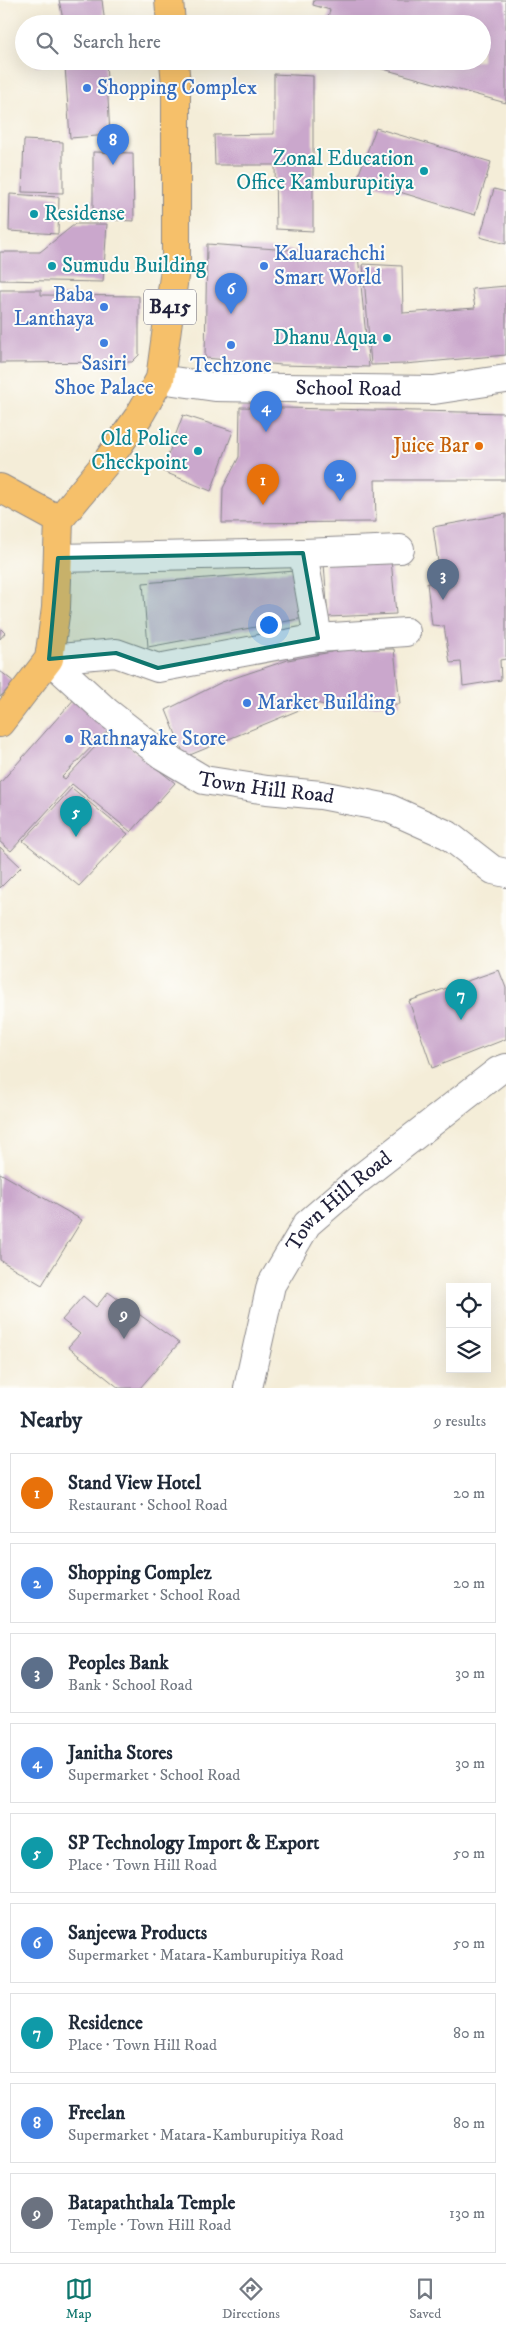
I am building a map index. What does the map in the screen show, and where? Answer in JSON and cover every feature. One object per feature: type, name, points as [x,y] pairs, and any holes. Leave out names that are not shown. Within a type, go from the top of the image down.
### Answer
[{"type":"main road","points":[[169,0],[170,15]]},
{"type":"main road","name":"B415","points":[[60,520],[105,464],[139,416],[160,379],[176,262],[175,70]]},
{"type":"main road","points":[[0,488],[60,520],[56,608],[49,659],[0,723]]},
{"type":"street","name":"School Road","points":[[160,379],[215,387],[434,390],[506,379]]},
{"type":"street","points":[[58,558],[400,549]]},
{"type":"street","points":[[303,553],[318,638]]},
{"type":"street","points":[[49,659],[116,652],[158,668],[318,638],[406,632]]},
{"type":"street","name":"Town Hill Road","points":[[49,659],[107,712],[162,755],[204,780],[267,790],[321,795],[388,808],[448,836],[492,870],[506,873]]},
{"type":"street","name":"Town Hill Road","points":[[248,1388],[271,1285],[307,1224],[358,1180],[498,1071],[506,1068]]},
{"type":"highlighted area","points":[[303,553],[318,638],[158,668],[116,653],[49,659],[58,558]]},
{"type":"building","points":[[59,0],[102,0],[104,15],[62,15]]},
{"type":"building","points":[[314,0],[506,0],[506,103],[387,70],[491,70],[491,15],[329,15],[330,10],[313,5]]},
{"type":"building","name":"Shopping Complex","points":[[65,70],[106,70],[110,135],[70,138]]},
{"type":"building","points":[[274,74],[313,76],[313,231],[276,229],[275,165],[215,165],[214,135],[274,134]]},
{"type":"building","name":"Zonal Education Office Kamburupitiya","points":[[376,128],[491,162],[475,215],[357,179]]},
{"type":"building","points":[[24,140],[63,142],[63,193],[22,192]]},
{"type":"building","points":[[93,152],[133,153],[134,221],[93,219]]},
{"type":"building","points":[[494,189],[506,192],[506,244],[480,237]]},
{"type":"building","name":"Residense","points":[[10,194],[59,197],[58,234],[9,231]]},
{"type":"building","name":"Sumudu Building","points":[[75,224],[107,224],[103,282],[0,280],[0,252],[40,252]]},
{"type":"building","points":[[207,244],[358,255],[369,367],[281,365],[205,358]]},
{"type":"building","points":[[363,264],[402,266],[403,313],[475,308],[472,289],[506,286],[506,355],[405,364],[371,365]]},
{"type":"building","points":[[0,290],[41,290],[41,295],[139,296],[139,355],[132,362],[0,363]]},
{"type":"building","points":[[240,407],[506,413],[506,480],[375,480],[376,522],[222,523],[223,488],[239,457]]},
{"type":"building","name":"Old Police Checkpoint","points":[[183,415],[233,431],[211,491],[162,471]]},
{"type":"building","points":[[506,514],[506,659],[500,660],[501,680],[463,686],[461,662],[450,663],[444,626],[432,625],[427,583],[441,583],[433,527]]},
{"type":"building","points":[[391,559],[396,614],[328,617],[324,564]]},
{"type":"building","name":"Market Building","points":[[295,571],[304,618],[148,647],[143,583]]},
{"type":"building","points":[[0,628],[5,633],[0,639]]},
{"type":"building","name":"Market Building","points":[[348,649],[394,649],[400,704],[332,707],[316,703],[185,757],[166,710],[222,682],[288,660]]},
{"type":"building","points":[[0,671],[14,682],[0,697]]},
{"type":"building","points":[[76,697],[110,728],[62,777],[65,779],[110,731],[175,783],[131,832],[72,784],[11,851],[0,842],[0,783]]},
{"type":"building","points":[[72,788],[128,834],[79,886],[23,841]]},
{"type":"building","points":[[0,847],[21,867],[0,888]]},
{"type":"building","points":[[499,970],[506,988],[506,1039],[432,1068],[409,1001]]},
{"type":"building","points":[[0,1173],[82,1220],[42,1285],[0,1260]]},
{"type":"building","points":[[108,1292],[179,1343],[140,1388],[119,1388],[68,1347],[80,1334],[62,1320],[83,1296],[96,1307]]},
{"type":"place","name":"Shopping Complex","points":[[87,88]]},
{"type":"place","name":"Freelan","points":[[113,165]]},
{"type":"place","name":"Zonal Education Office Kamburupitiya","points":[[424,171]]},
{"type":"place","name":"Residense","points":[[34,214]]},
{"type":"place","name":"Sumudu Building","points":[[52,266]]},
{"type":"place","name":"Kaluarachchi Smart World","points":[[264,266]]},
{"type":"place","name":"Baba Lanthaya","points":[[104,307]]},
{"type":"place","name":"Sanjeewa Products","points":[[231,314]]},
{"type":"place","name":"Dhanu Aqua","points":[[387,338]]},
{"type":"place","name":"Sasiri Shoe Palace","points":[[104,343]]},
{"type":"place","name":"Techzone","points":[[231,345]]},
{"type":"place","name":"Janitha Stores","points":[[266,432]]},
{"type":"place","name":"Juice Bar","points":[[479,446]]},
{"type":"place","name":"Old Police Checkpoint","points":[[198,451]]},
{"type":"place","name":"Shopping Complez","points":[[340,501]]},
{"type":"place","name":"Stand View Hotel","points":[[263,505]]},
{"type":"place","name":"Peoples Bank","points":[[443,600]]},
{"type":"place","name":"Market Building","points":[[247,703]]},
{"type":"place","name":"Rathnayake Store","points":[[69,739]]},
{"type":"place","name":"SP Technology Import & Export","points":[[76,837]]},
{"type":"place","name":"Residence","points":[[461,1020]]},
{"type":"place","name":"Batapaththala Temple","points":[[124,1339]]}]
